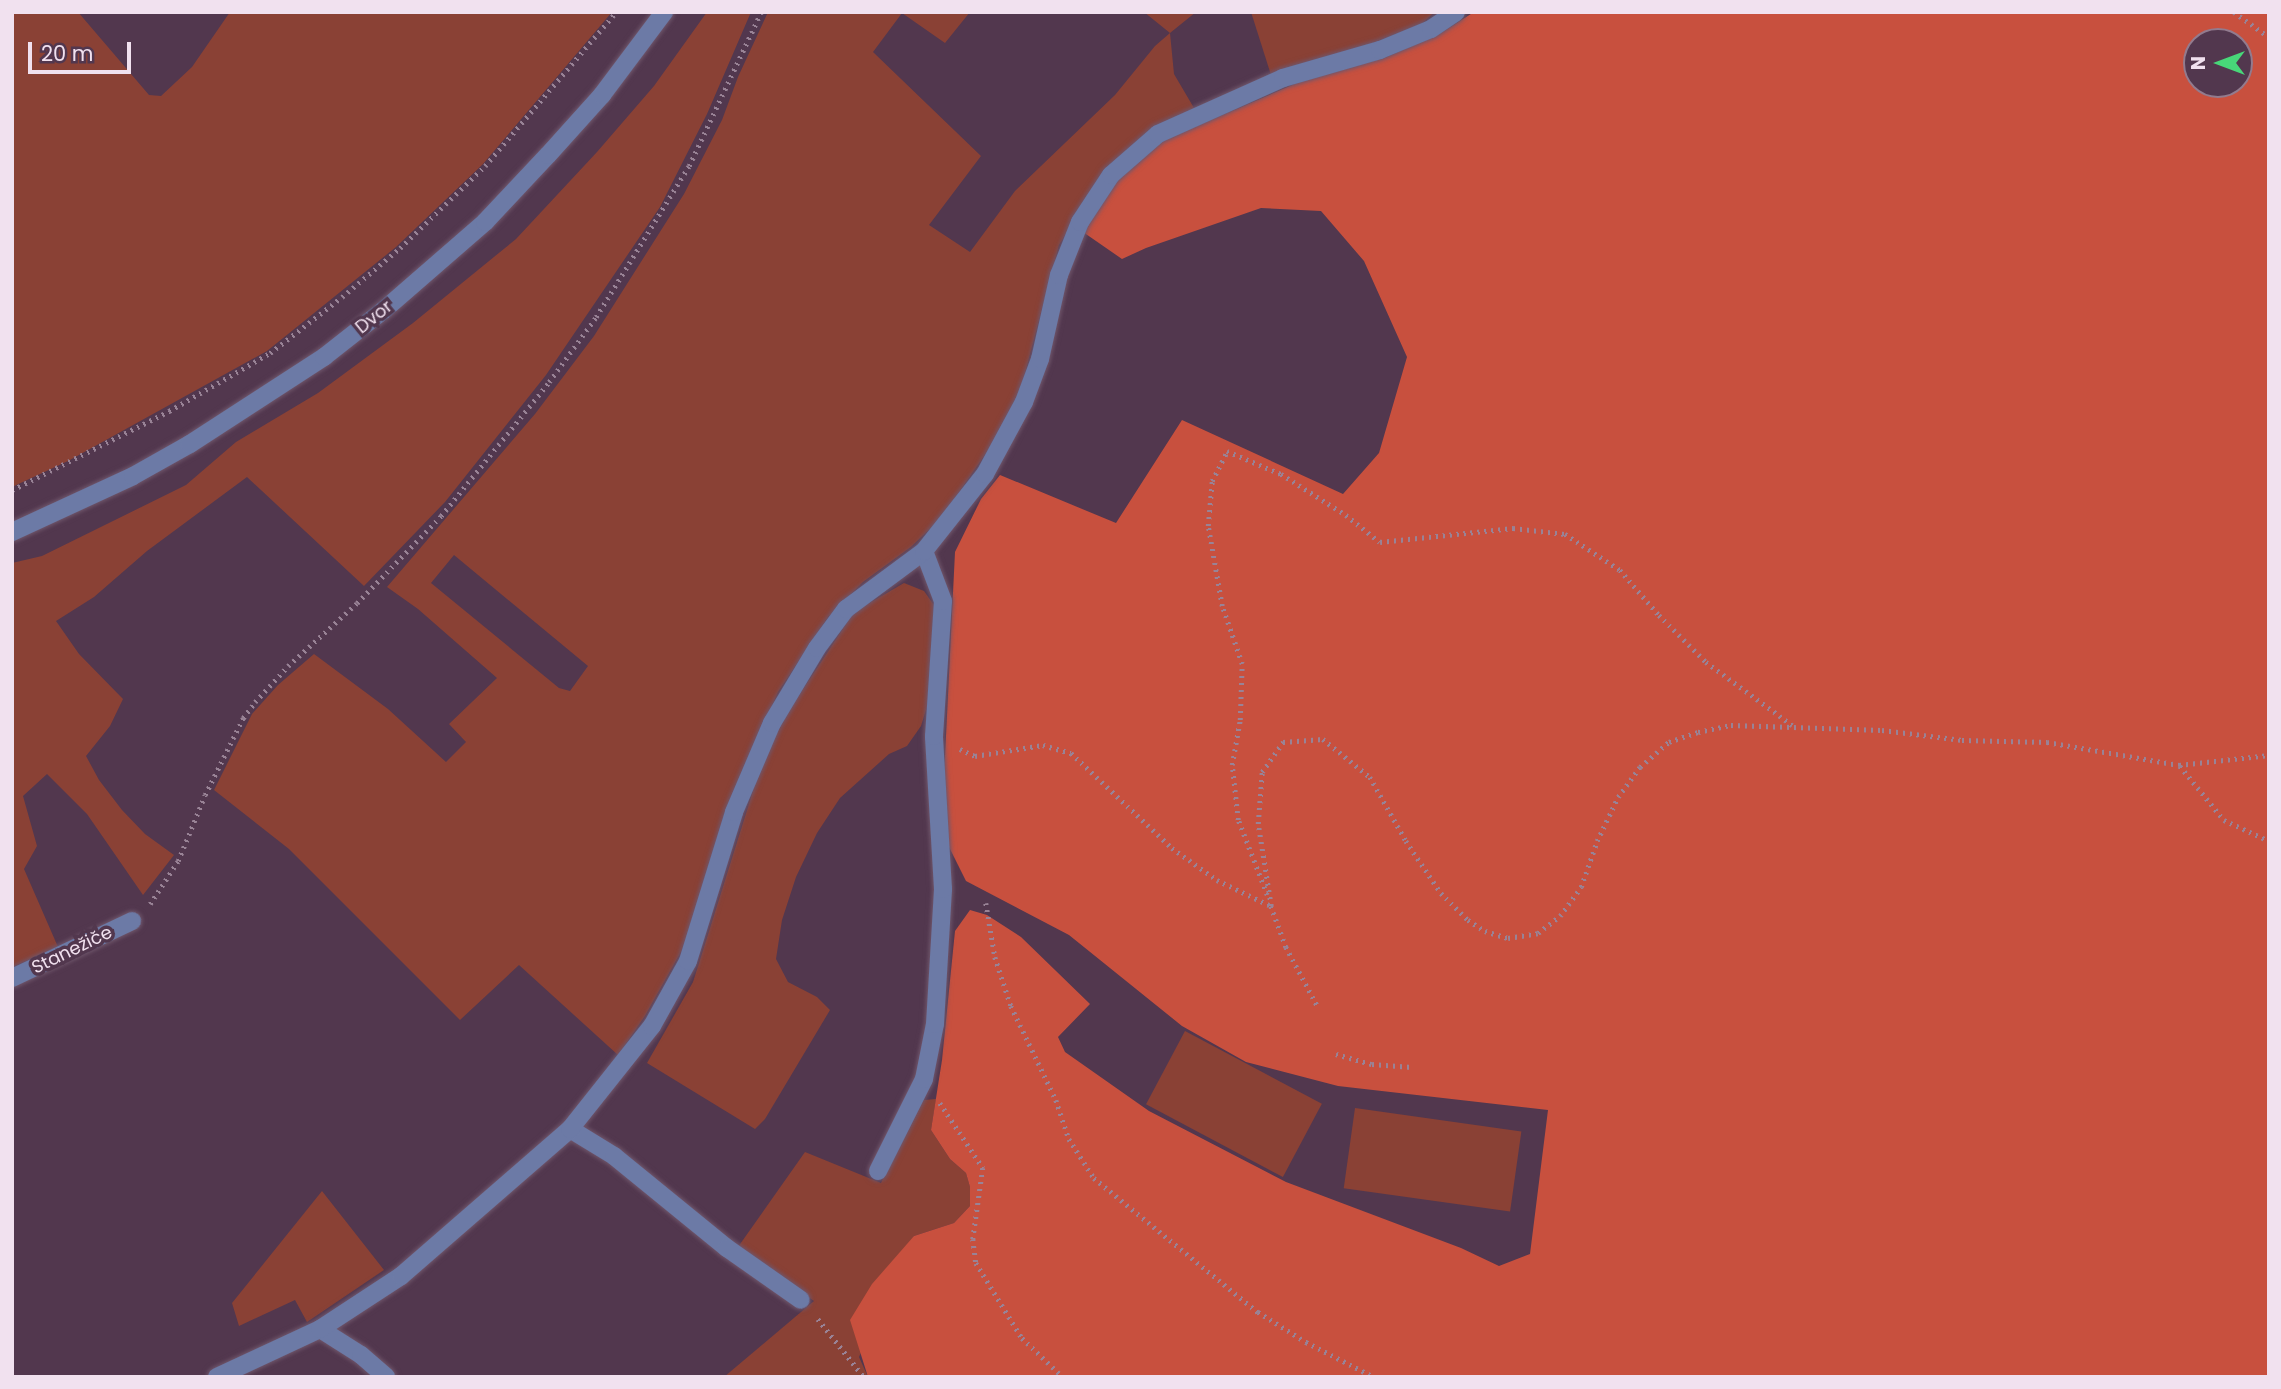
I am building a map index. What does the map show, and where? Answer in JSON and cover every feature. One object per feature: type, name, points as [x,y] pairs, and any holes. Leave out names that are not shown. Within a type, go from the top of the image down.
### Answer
[{"type":"street","name":"Dvor","points":[[12,532],[121,481],[190,444],[324,357],[385,309],[485,222],[548,155],[602,95],[664,12]]},
{"type":"street","points":[[217,1377],[320,1329],[401,1276],[570,1129],[652,1026],[688,961],[734,812],[772,723],[817,648],[846,609],[924,551],[985,474],[1024,402],[1040,359],[1059,275],[1080,222],[1111,175],[1158,134],[1283,78],[1380,50],[1431,29],[1456,12]]},
{"type":"street","points":[[878,1171],[924,1079],[935,1024],[943,889],[934,736],[943,601],[924,551]]},
{"type":"street","name":"Stanežiče","points":[[12,978],[132,921]]},
{"type":"street","points":[[570,1129],[614,1156],[727,1248],[801,1300]]},
{"type":"street","points":[[320,1329],[361,1355],[386,1377]]},
{"type":"path","points":[[12,490],[169,411],[270,353],[342,297],[400,248],[485,166],[616,12]]},
{"type":"path","points":[[132,921],[156,900],[178,861],[205,795],[243,718],[255,702],[288,666],[357,603],[441,516],[549,382],[596,317],[690,166],[761,12]]},
{"type":"path","points":[[2234,12],[2269,37]]},
{"type":"path","points":[[1317,1005],[1286,947],[1238,820],[1233,765],[1240,720],[1242,664],[1222,606],[1208,526],[1212,481],[1227,451],[1281,474],[1346,515],[1380,542],[1513,528],[1565,534],[1620,570],[1658,615],[1706,662],[1792,725]]},
{"type":"path","points":[[1271,906],[1258,824],[1262,772],[1283,742],[1324,739],[1370,777],[1406,841],[1441,893],[1468,920],[1485,931],[1508,938],[1538,933],[1560,916],[1581,887],[1597,841],[1618,797],[1640,767],[1669,742],[1731,725],[1792,725],[1882,730],[1962,740],[2047,742],[2179,765],[2269,755]]},
{"type":"path","points":[[934,736],[975,756],[1043,745],[1071,753],[1172,848],[1217,880],[1271,906]]},
{"type":"path","points":[[2179,765],[2224,820],[2269,841]]},
{"type":"path","points":[[986,903],[995,957],[1011,1006],[1056,1100],[1069,1139],[1094,1178],[1258,1312],[1306,1342],[1374,1377]]},
{"type":"path","points":[[1336,1054],[1372,1064],[1412,1067]]},
{"type":"path","points":[[924,1079],[983,1168],[973,1240],[976,1264],[1022,1338],[1063,1377]]},
{"type":"path","points":[[801,1300],[850,1356],[864,1377]]},
{"type":"shaded area","points":[[12,12],[78,12],[149,95],[161,96],[192,67],[230,12],[612,12],[483,164],[396,247],[267,351],[68,461],[12,487]]},
{"type":"shaded area","points":[[707,12],[751,12],[707,114],[660,207],[546,375],[445,502],[364,586],[247,477],[147,551],[94,597],[56,621],[79,654],[123,699],[110,726],[86,756],[99,780],[122,810],[145,834],[174,855],[143,895],[87,814],[47,774],[23,796],[37,846],[24,869],[58,947],[12,967],[12,563],[42,556],[186,485],[236,442],[318,393],[413,323],[516,239],[654,86]]},
{"type":"shaded area","points":[[768,12],[970,12],[945,43],[902,13],[873,52],[981,156],[929,225],[970,252],[1015,191],[1115,95],[1155,46],[1170,33],[1174,74],[1194,108],[1141,137],[1105,171],[1059,245],[1021,388],[991,446],[941,518],[911,547],[863,582],[828,617],[778,692],[725,812],[700,901],[682,950],[645,1016],[618,1055],[519,965],[460,1020],[289,849],[214,790],[252,714],[278,685],[314,654],[388,709],[446,762],[466,742],[449,724],[497,678],[418,609],[387,587],[535,414],[594,336],[684,194],[722,120],[738,77]],"holes":[[[454,555],[588,666],[570,691],[559,688],[431,583]]]},
{"type":"shaded area","points":[[1144,12],[1196,12],[1170,33]]},
{"type":"shaded area","points":[[1251,12],[1435,12],[1421,24],[1370,44],[1271,75]]},
{"type":"shaded area","points":[[1474,12],[2269,12],[2269,1377],[868,1377],[850,1320],[872,1284],[914,1236],[954,1223],[970,1206],[970,1187],[966,1173],[950,1159],[931,1130],[942,1060],[955,931],[970,910],[987,915],[1021,937],[1090,1004],[1058,1037],[1065,1052],[1149,1111],[1286,1182],[1461,1248],[1499,1266],[1530,1254],[1548,1110],[1338,1086],[1246,1062],[1182,1026],[1069,935],[966,881],[949,847],[943,797],[955,552],[981,499],[1000,475],[1116,523],[1182,420],[1343,494],[1379,453],[1407,357],[1364,261],[1321,211],[1261,208],[1122,259],[1083,232],[1113,185],[1162,141],[1325,71],[1382,59],[1438,35]]},
{"type":"shaded area","points":[[904,583],[924,591],[934,605],[930,697],[921,726],[907,746],[889,754],[840,798],[817,833],[796,877],[782,920],[776,959],[788,982],[817,997],[830,1010],[765,1119],[755,1129],[647,1063],[693,982],[764,756],[792,706],[854,612]]},
{"type":"shaded area","points":[[1185,1031],[1322,1104],[1283,1177],[1146,1104]]},
{"type":"shaded area","points":[[936,1099],[931,1130],[950,1159],[966,1173],[970,1187],[970,1206],[954,1223],[914,1236],[859,1357],[868,1377],[724,1377],[814,1301],[738,1247],[805,1152],[881,1183],[908,1122],[924,1100]]},
{"type":"shaded area","points":[[1355,1108],[1521,1131],[1510,1212],[1344,1188]]},
{"type":"shaded area","points":[[322,1191],[384,1270],[307,1322],[295,1300],[239,1326],[232,1303]]}]
